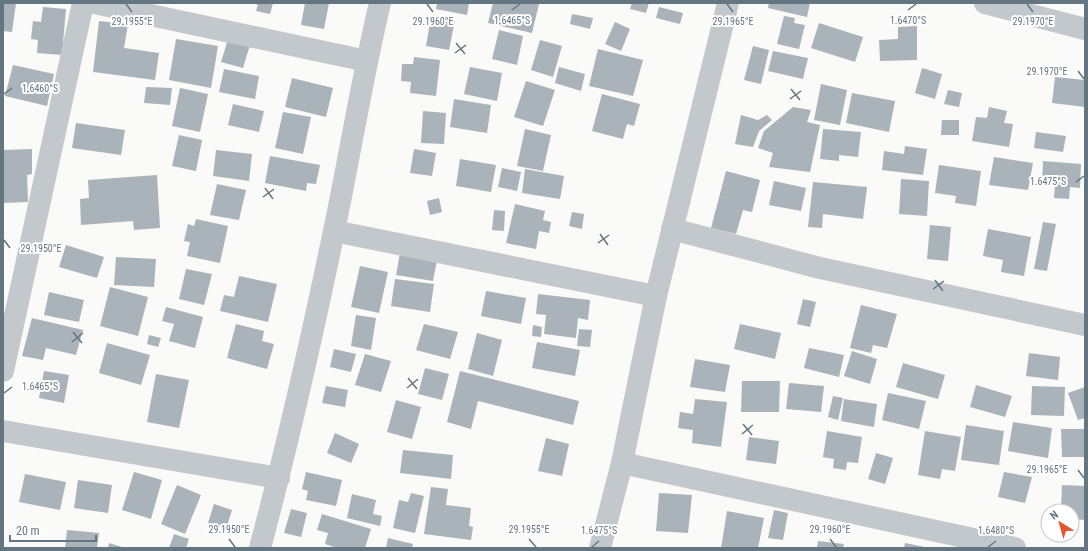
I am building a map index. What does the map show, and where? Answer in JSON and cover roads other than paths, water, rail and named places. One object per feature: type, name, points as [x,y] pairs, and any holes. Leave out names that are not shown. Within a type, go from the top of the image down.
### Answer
[{"type":"street","points":[[3,370],[83,3]]},
{"type":"street","points":[[94,3],[366,60]]},
{"type":"street","points":[[260,548],[279,478],[334,231],[366,60],[380,3]]},
{"type":"street","points":[[600,548],[622,464],[656,296],[728,3]]},
{"type":"street","points":[[984,3],[1085,29]]},
{"type":"street","points":[[672,229],[820,268],[1085,325]]},
{"type":"street","points":[[334,231],[656,296]]},
{"type":"street","points":[[3,431],[279,478]]},
{"type":"street","points":[[622,464],[1015,548]]}]
